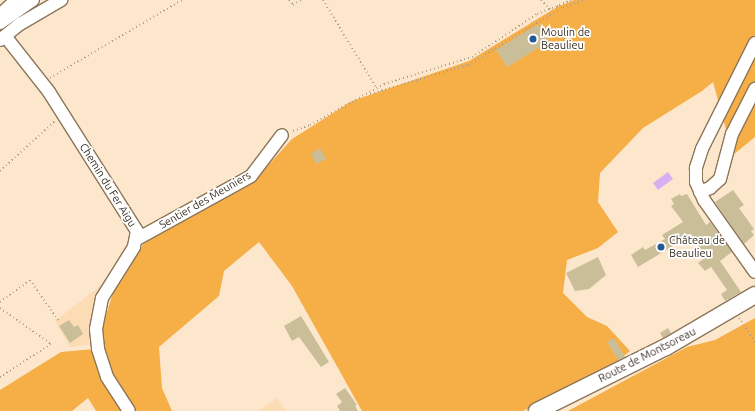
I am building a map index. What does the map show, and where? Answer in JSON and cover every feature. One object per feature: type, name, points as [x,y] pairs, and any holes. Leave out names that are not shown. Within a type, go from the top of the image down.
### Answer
[{"type":"main road","name":"Route de Montsoreau","points":[[537,411],[666,347],[755,295]]},
{"type":"street","points":[[0,15],[16,0]]},
{"type":"street","points":[[0,23],[33,0]]},
{"type":"street","points":[[3,38],[61,0]]},
{"type":"street","name":"Chemin du Fer Aigu","points":[[3,38],[42,83],[64,114],[134,225],[137,239],[107,287],[98,309],[96,329],[98,349],[107,377],[129,411]]},
{"type":"street","points":[[755,43],[698,159],[696,182],[700,192],[755,272]]},
{"type":"street","points":[[700,192],[710,188],[720,179],[732,134],[755,89]]},
{"type":"street","name":"Sentier des Meuniers","points":[[137,239],[251,176],[282,135]]},
{"type":"path","points":[[42,83],[182,0]]},
{"type":"path","points":[[289,0],[293,5],[301,0]]},
{"type":"path","points":[[323,0],[376,87]]},
{"type":"path","points":[[541,0],[550,9]]},
{"type":"path","points":[[282,135],[310,125],[376,87],[412,73],[472,57],[537,14],[571,0]]},
{"type":"path","points":[[370,94],[468,65],[561,8],[584,0]]},
{"type":"path","points":[[0,171],[64,114]]},
{"type":"path","points":[[0,302],[30,280],[58,320]]},
{"type":"path","points":[[0,308],[51,344],[0,377]]},
{"type":"path","points":[[733,308],[755,342]]},
{"type":"shaded area","points":[[574,0],[755,0],[755,137],[733,155],[713,82],[702,91],[643,128],[600,173],[598,202],[618,232],[598,248],[567,260],[563,293],[587,317],[607,326],[630,351],[611,366],[523,411],[362,411],[292,286],[259,242],[224,271],[219,296],[159,347],[162,388],[172,411],[96,411],[88,398],[72,411],[0,411],[0,390],[61,352],[95,349],[116,284],[147,239],[253,182],[292,139],[352,101],[469,61],[557,7]]},
{"type":"shaded area","points":[[668,172],[673,179],[658,190],[653,183]]},
{"type":"shaded area","points":[[104,283],[92,316],[92,341],[87,345],[70,347],[55,321]]},
{"type":"shaded area","points":[[755,318],[755,411],[568,411],[687,347],[715,340]]},
{"type":"shaded area","points":[[277,398],[286,411],[258,411]]},
{"type":"building","points":[[538,24],[549,41],[507,67],[496,50]]},
{"type":"building","points":[[320,148],[326,159],[316,164],[311,154]]},
{"type":"building","points":[[733,190],[744,205],[739,208],[754,229],[751,231],[754,235],[744,244],[715,202]]},
{"type":"building","points":[[680,194],[681,196],[687,194],[706,225],[710,222],[732,252],[720,261],[741,292],[725,301],[721,294],[727,290],[711,267],[705,271],[698,263],[706,257],[691,235],[638,267],[631,255],[643,247],[645,250],[665,239],[662,235],[683,222],[671,206],[674,204],[671,199]]},
{"type":"building","points":[[598,257],[606,275],[589,289],[575,291],[566,273]]},
{"type":"building","points":[[301,316],[329,362],[321,367],[299,337],[292,341],[284,326]]},
{"type":"building","points":[[69,320],[74,327],[78,325],[83,334],[70,343],[59,326]]},
{"type":"building","points":[[668,328],[671,333],[663,338],[660,333]]},
{"type":"building","points":[[614,338],[625,357],[618,360],[607,342]]},
{"type":"building","points":[[345,388],[357,405],[355,406],[358,411],[340,411],[337,406],[342,402],[336,394]]},
{"type":"place","name":"Moulin de Beaulieu","points":[[533,39]]},
{"type":"place","name":"Château de Beaulieu","points":[[661,247]]}]
